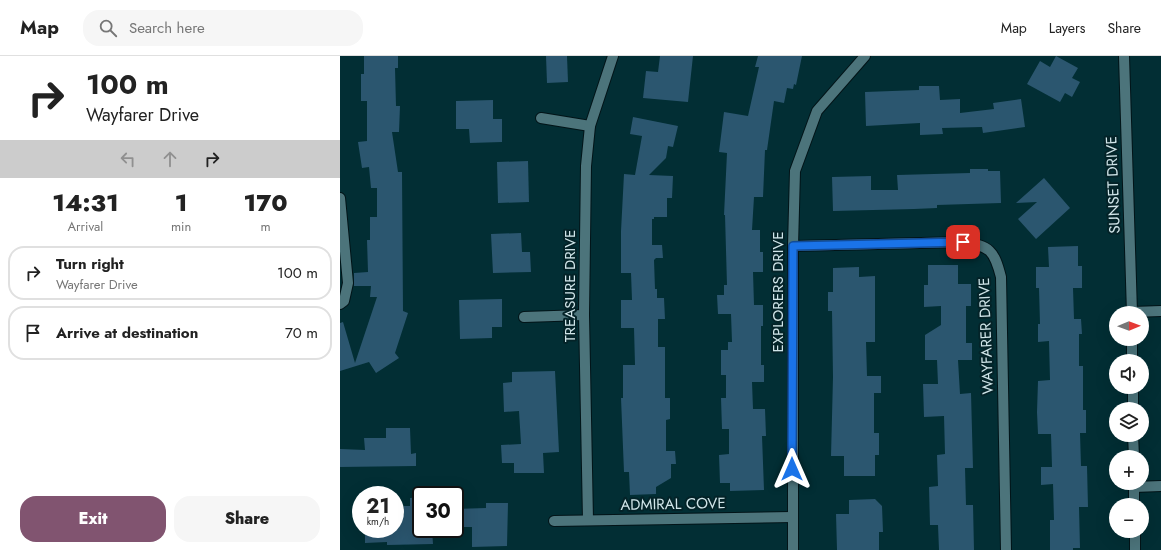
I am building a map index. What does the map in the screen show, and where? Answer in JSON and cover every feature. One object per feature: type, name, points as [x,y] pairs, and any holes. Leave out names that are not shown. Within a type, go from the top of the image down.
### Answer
[{"type":"street","name":"TREASURE DRIVE","points":[[588,520],[584,315],[586,166],[590,126],[613,56]]},
{"type":"street","name":"EXPLORERS DRIVE","points":[[793,550],[793,246],[795,171],[817,111],[866,56]]},
{"type":"street","name":"SUNSET DRIVE","points":[[1124,56],[1132,306]]},
{"type":"street","points":[[541,118],[590,126]]},
{"type":"street","points":[[340,198],[348,283],[344,301],[340,304]]},
{"type":"street","name":"WAYFARER DRIVE","points":[[793,246],[963,242],[983,245],[991,252],[997,262],[1001,277],[1006,550]]},
{"type":"street","points":[[1149,312],[1161,311]]},
{"type":"street","points":[[524,317],[584,315]]},
{"type":"street","points":[[1149,486],[1161,486]]},
{"type":"street","name":"ADMIRAL COVE","points":[[554,521],[792,517]]},
{"type":"street","points":[[1135,538],[1135,550]]},
{"type":"building","points":[[364,56],[398,56],[398,68],[395,68],[396,106],[400,106],[399,132],[392,132],[398,172],[402,172],[403,311],[408,313],[395,353],[399,358],[376,373],[369,362],[340,371],[340,323],[343,322],[355,363],[377,297],[370,297],[371,286],[354,286],[354,273],[368,272],[367,240],[370,240],[370,217],[377,217],[377,188],[371,188],[369,167],[362,168],[358,142],[367,141],[367,101],[361,101],[361,74],[364,74]]},
{"type":"building","points":[[546,56],[567,56],[568,82],[547,83]]},
{"type":"building","points":[[660,56],[693,56],[688,102],[643,98],[646,71],[658,72]]},
{"type":"building","points":[[758,56],[802,56],[796,85],[794,84],[793,89],[787,88],[784,103],[774,101],[767,150],[765,150],[763,197],[754,197],[752,230],[760,230],[760,252],[763,252],[763,272],[753,272],[754,305],[763,305],[763,326],[761,326],[761,365],[764,365],[764,382],[752,382],[753,409],[765,409],[766,436],[762,436],[764,490],[730,491],[730,483],[720,483],[719,455],[729,454],[729,429],[722,429],[721,398],[726,398],[726,375],[721,375],[721,350],[728,350],[728,342],[732,342],[731,314],[718,314],[717,295],[724,295],[724,285],[727,285],[724,215],[727,153],[719,152],[724,112],[748,116],[759,67],[755,67]]},
{"type":"building","points":[[1056,56],[1078,68],[1072,78],[1080,82],[1072,97],[1065,93],[1060,102],[1027,84],[1040,61],[1050,67]]},
{"type":"building","points":[[919,86],[939,86],[940,100],[960,99],[960,113],[994,109],[993,103],[1021,99],[1025,127],[983,133],[982,127],[942,128],[943,134],[920,135],[920,123],[866,126],[865,92],[919,90]]},
{"type":"building","points":[[493,100],[493,119],[502,119],[502,142],[470,143],[469,129],[456,129],[456,101]]},
{"type":"building","points":[[633,117],[678,126],[673,147],[668,146],[666,158],[649,175],[673,176],[672,198],[667,198],[667,217],[654,217],[654,219],[652,219],[652,245],[662,245],[663,258],[656,258],[654,260],[655,289],[657,289],[657,298],[664,298],[665,319],[658,319],[658,347],[665,347],[665,398],[670,398],[670,419],[666,420],[666,451],[675,451],[676,464],[671,464],[671,478],[656,487],[656,494],[630,495],[629,472],[624,472],[621,398],[623,398],[623,365],[635,365],[634,328],[621,328],[621,300],[632,300],[631,273],[621,273],[621,231],[624,174],[635,175],[642,136],[630,134]]},
{"type":"building","points":[[528,161],[529,202],[498,203],[497,162]]},
{"type":"building","points":[[970,169],[1000,171],[1001,203],[937,205],[937,208],[833,211],[832,177],[871,176],[871,190],[898,190],[897,175],[970,173]]},
{"type":"building","points":[[1044,178],[1070,208],[1036,239],[1018,219],[1037,202],[1016,203]]},
{"type":"building","points":[[521,233],[522,252],[530,252],[531,272],[493,273],[491,234]]},
{"type":"building","points":[[1078,246],[1078,266],[1082,266],[1082,288],[1073,288],[1074,319],[1081,319],[1082,334],[1079,334],[1079,366],[1083,366],[1083,410],[1086,410],[1086,433],[1080,433],[1081,466],[1087,466],[1088,507],[1079,507],[1080,548],[1073,548],[1073,550],[1050,550],[1050,520],[1054,520],[1053,484],[1041,485],[1041,467],[1052,467],[1051,434],[1038,434],[1037,412],[1038,381],[1050,380],[1049,341],[1038,342],[1038,324],[1040,324],[1039,288],[1036,288],[1036,267],[1049,267],[1048,247]]},
{"type":"building","points":[[928,265],[958,265],[958,284],[971,284],[971,306],[966,306],[966,343],[972,343],[972,360],[958,360],[960,394],[971,393],[973,468],[965,468],[966,505],[973,505],[974,550],[939,550],[938,525],[930,525],[929,487],[938,486],[937,455],[945,454],[944,416],[924,417],[923,384],[938,384],[937,360],[925,360],[925,335],[941,325],[941,306],[924,307],[924,285],[928,285]]},
{"type":"building","points":[[859,267],[859,277],[875,276],[875,342],[866,342],[867,376],[881,376],[881,393],[874,393],[874,433],[879,433],[879,455],[875,455],[875,476],[844,476],[844,456],[831,456],[833,377],[832,311],[828,311],[828,292],[833,292],[833,268]]},
{"type":"building","points":[[502,299],[502,327],[492,327],[492,338],[460,339],[459,300]]},
{"type":"building","points":[[555,371],[559,452],[543,453],[544,473],[514,473],[514,463],[502,463],[501,445],[521,444],[519,411],[504,412],[503,383],[512,382],[512,372]]},
{"type":"building","points":[[386,428],[410,428],[411,454],[416,453],[416,466],[340,467],[340,449],[365,450],[364,438],[386,438]]},
{"type":"building","points":[[410,498],[412,498],[412,538],[433,538],[433,544],[387,545],[387,542],[365,543],[365,538],[404,538],[404,506],[410,506]]},
{"type":"building","points":[[875,499],[882,506],[883,532],[879,532],[879,550],[837,550],[836,514],[849,514],[849,500]]},
{"type":"building","points":[[486,503],[508,503],[507,546],[472,547],[472,527],[464,527],[464,509],[486,508]]},
{"type":"route","points":[[792,469],[793,246],[963,242]]}]
